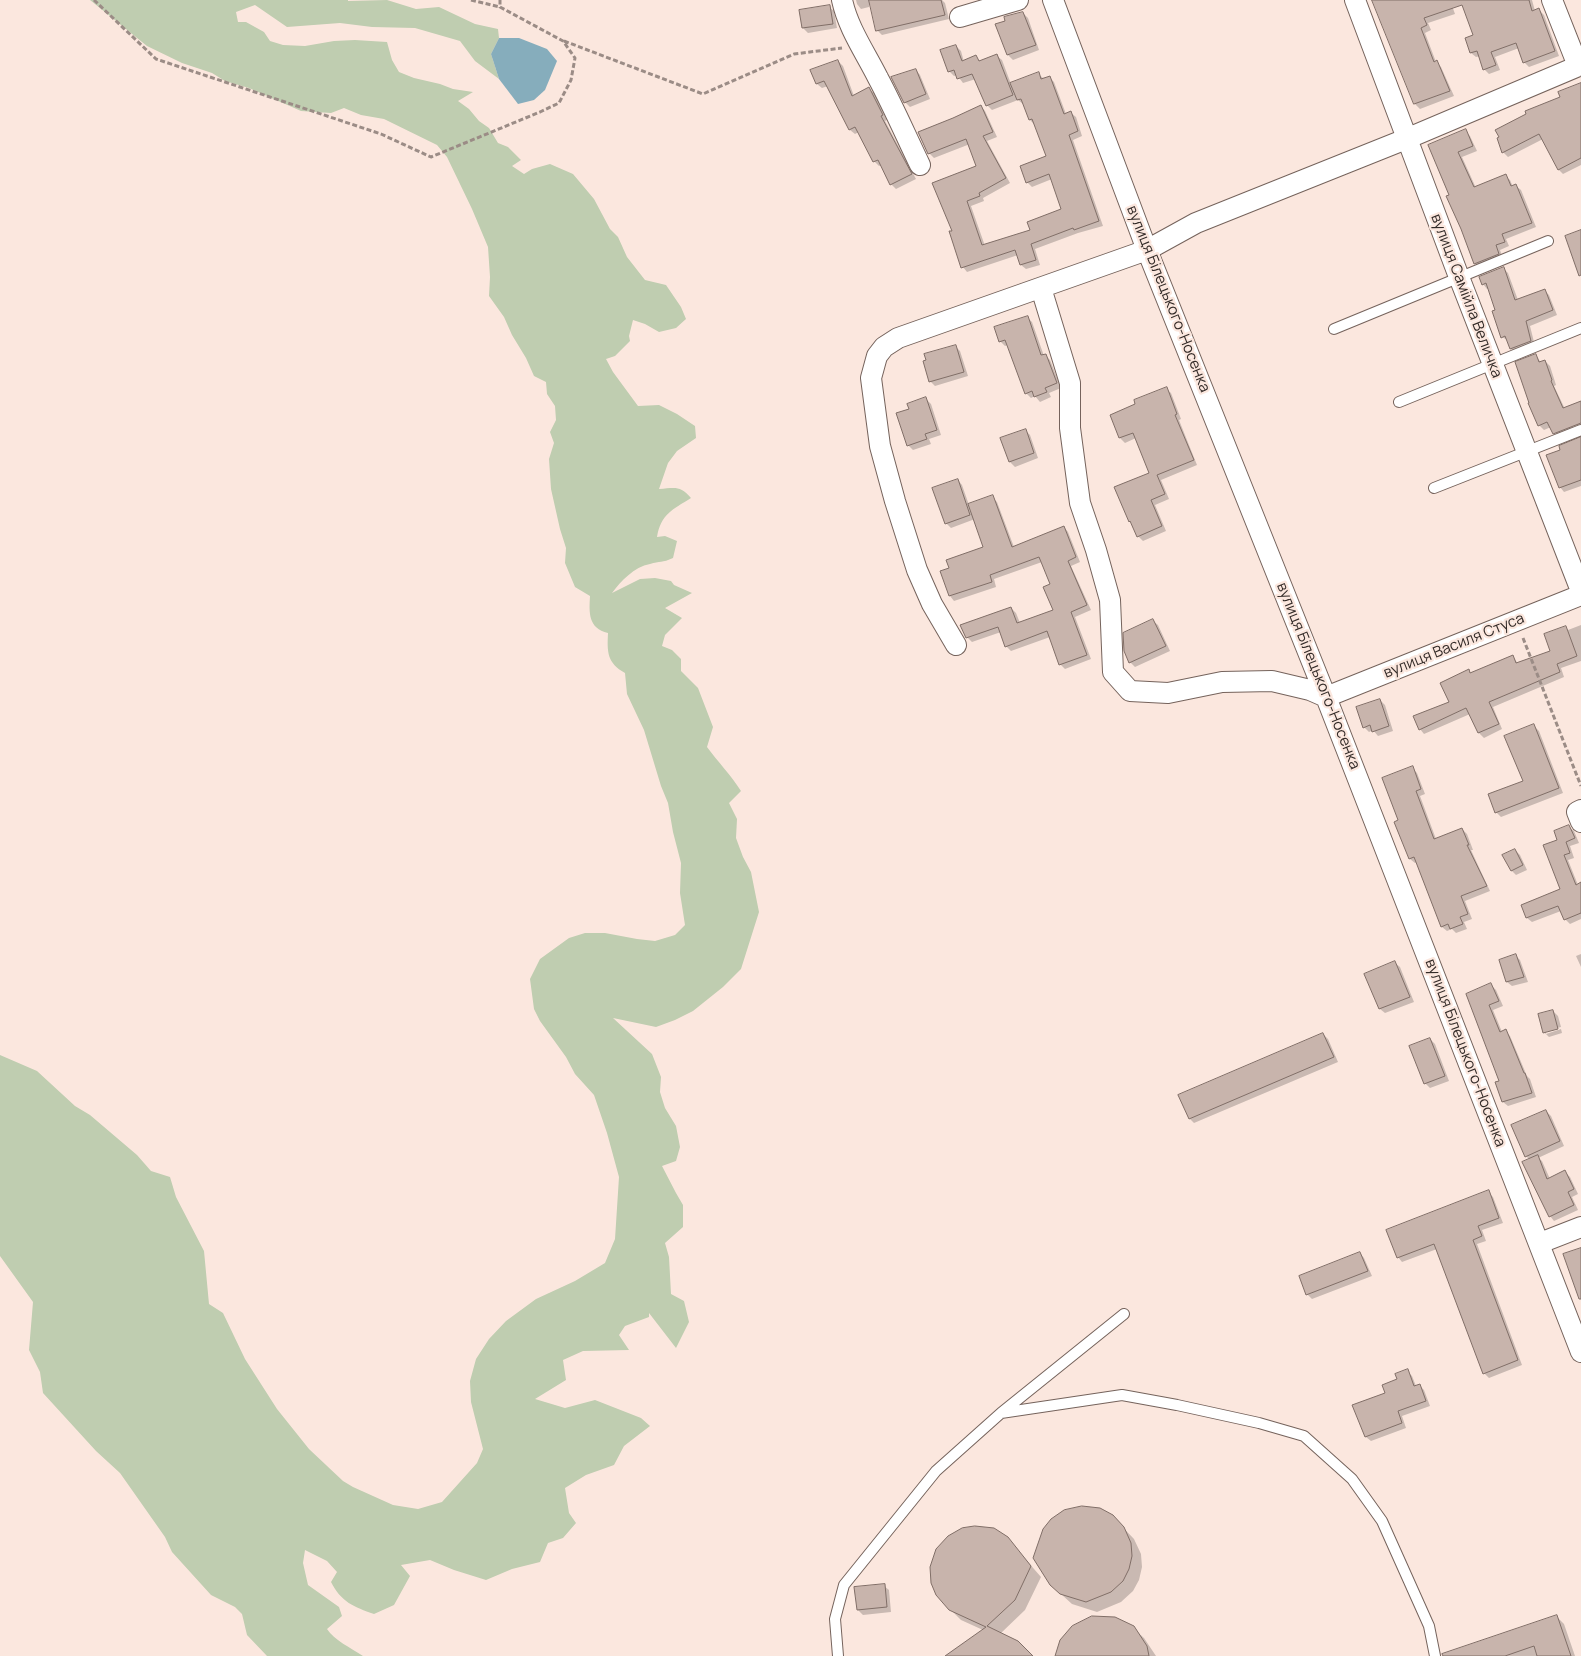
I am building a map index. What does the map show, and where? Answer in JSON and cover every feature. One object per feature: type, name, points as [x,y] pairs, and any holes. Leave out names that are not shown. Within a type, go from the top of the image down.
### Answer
[{"type":"street","points":[[842,0],[844,11],[920,166]]},
{"type":"street","points":[[960,17],[1018,0]]},
{"type":"street","name":"вулиця Білецького-Носенка","points":[[1052,0],[1148,250],[1326,697],[1581,1352]]},
{"type":"street","name":"вулиця Самійла Величка","points":[[1355,0],[1581,593]]},
{"type":"street","points":[[956,645],[932,604],[917,570],[880,446],[871,378],[877,356],[884,347],[898,338],[1148,250],[1196,223],[1580,65],[1552,0]]},
{"type":"street","points":[[1041,288],[1070,383],[1070,428],[1080,503],[1110,600],[1113,672],[1130,691],[1168,693],[1222,682],[1272,681],[1310,690],[1326,697]]},
{"type":"street","name":"вулиця Василя Стуса","points":[[1326,697],[1581,593]]},
{"type":"street","points":[[1581,810],[1577,812],[1581,822]]},
{"type":"street","points":[[1540,1243],[1581,1227]]},
{"type":"lane","points":[[1334,329],[1548,241]]},
{"type":"lane","points":[[1399,402],[1581,328]]},
{"type":"lane","points":[[1434,488],[1581,430]]},
{"type":"lane","points":[[838,1656],[835,1619],[844,1586],[936,1471],[1001,1413],[1124,1314]]},
{"type":"lane","points":[[1001,1413],[1122,1395],[1258,1423],[1304,1436],[1352,1479],[1382,1521],[1429,1626],[1435,1656]]},
{"type":"path","points":[[94,0],[156,59],[381,134],[431,157],[559,103],[571,80],[575,58],[563,41]]},
{"type":"path","points":[[471,0],[500,7],[563,41],[703,94],[794,54],[860,45]]},
{"type":"path","points":[[500,0],[500,7]]},
{"type":"path","points":[[1516,620],[1581,786]]},
{"type":"green space","points":[[90,0],[387,0],[416,9],[439,7],[475,24],[498,29],[499,38],[491,54],[499,79],[475,61],[460,41],[415,28],[372,27],[340,23],[287,27],[255,5],[236,12],[238,22],[246,22],[264,32],[270,41],[283,45],[305,46],[334,41],[355,40],[387,42],[392,60],[399,72],[453,89],[473,92],[458,101],[489,128],[498,143],[508,147],[521,160],[512,166],[524,174],[532,169],[550,164],[573,174],[594,199],[610,229],[618,237],[627,257],[645,280],[666,285],[681,307],[686,319],[676,328],[659,332],[633,320],[629,336],[630,341],[615,356],[606,359],[613,372],[638,406],[659,405],[695,426],[696,438],[677,451],[668,463],[659,489],[680,489],[691,498],[668,513],[659,529],[657,537],[665,536],[677,541],[673,558],[633,571],[612,593],[640,579],[655,578],[671,581],[674,585],[692,593],[665,608],[682,618],[665,635],[662,646],[672,650],[681,659],[681,671],[698,688],[713,727],[707,747],[741,791],[729,803],[737,819],[736,838],[751,872],[759,912],[741,969],[723,987],[693,1011],[656,1027],[613,1018],[652,1054],[661,1077],[660,1092],[665,1108],[676,1126],[680,1147],[676,1161],[662,1166],[683,1205],[683,1227],[665,1243],[669,1257],[671,1294],[684,1301],[689,1322],[676,1348],[649,1313],[649,1317],[625,1326],[619,1335],[629,1350],[583,1351],[563,1360],[566,1380],[535,1399],[565,1408],[595,1400],[641,1418],[650,1426],[624,1446],[614,1465],[586,1475],[565,1488],[569,1513],[576,1523],[563,1538],[548,1543],[540,1562],[512,1569],[486,1580],[430,1560],[401,1565],[410,1576],[394,1605],[374,1614],[354,1606],[344,1599],[331,1582],[337,1572],[327,1561],[305,1550],[303,1563],[308,1585],[339,1607],[342,1616],[327,1629],[338,1640],[363,1656],[267,1656],[247,1635],[242,1614],[235,1607],[211,1595],[172,1552],[165,1537],[120,1473],[96,1451],[43,1393],[40,1372],[29,1350],[33,1302],[0,1256],[0,1055],[37,1071],[75,1106],[90,1115],[137,1155],[151,1171],[170,1177],[176,1197],[204,1251],[209,1304],[223,1313],[245,1359],[277,1409],[309,1449],[343,1481],[393,1505],[418,1509],[442,1502],[477,1463],[483,1449],[471,1402],[470,1381],[476,1359],[489,1339],[506,1321],[536,1299],[575,1281],[605,1263],[615,1239],[619,1177],[607,1133],[594,1095],[575,1074],[534,1009],[530,979],[540,959],[569,938],[585,933],[605,933],[655,941],[675,935],[685,925],[680,893],[681,863],[668,803],[644,730],[627,694],[625,673],[611,661],[608,651],[608,633],[601,631],[593,624],[590,614],[590,596],[575,587],[565,563],[566,548],[551,489],[549,459],[554,443],[550,432],[556,420],[555,406],[547,394],[546,382],[534,376],[504,317],[489,296],[488,247],[447,157],[437,145],[384,119],[361,115],[344,108],[331,113],[301,111],[249,88],[225,81],[212,73],[182,63],[147,46]]},
{"type":"water","points":[[499,38],[519,38],[547,49],[557,61],[545,90],[534,100],[518,104],[499,79],[491,54]]},
{"type":"building","points":[[869,0],[941,0],[945,15],[876,31]]},
{"type":"building","points":[[1372,0],[1529,0],[1532,11],[1539,8],[1555,51],[1523,63],[1516,43],[1491,52],[1496,65],[1483,70],[1477,51],[1470,53],[1465,38],[1473,35],[1462,5],[1424,18],[1427,25],[1421,28],[1434,62],[1437,60],[1450,91],[1414,104]]},
{"type":"building","points":[[830,5],[833,24],[802,28],[799,10]]},
{"type":"building","points":[[1023,12],[1036,45],[1007,55],[995,24],[1005,21],[1004,17]]},
{"type":"building","points":[[956,45],[962,61],[976,55],[979,61],[997,54],[1013,95],[986,106],[972,74],[957,79],[954,70],[948,72],[940,50]]},
{"type":"building","points":[[838,60],[852,96],[869,87],[883,115],[881,116],[912,174],[890,185],[878,160],[873,162],[855,127],[849,130],[824,81],[816,84],[810,70]]},
{"type":"building","points":[[916,69],[926,94],[904,103],[891,77]]},
{"type":"building","points":[[1039,72],[1041,79],[1050,76],[1064,114],[1071,111],[1078,131],[1069,135],[1099,221],[1074,230],[1073,228],[1031,244],[1036,260],[1020,265],[1015,250],[961,268],[949,231],[952,231],[932,183],[976,166],[966,139],[928,154],[918,132],[981,105],[993,132],[983,136],[1006,178],[979,193],[980,196],[967,201],[982,245],[1030,230],[1027,222],[1061,209],[1049,174],[1026,183],[1020,166],[1046,156],[1032,119],[1029,120],[1021,99],[1017,100],[1010,83]]},
{"type":"building","points":[[1581,83],[1581,158],[1558,170],[1539,134],[1502,153],[1497,138],[1499,137],[1495,130],[1526,114],[1525,111],[1560,97],[1558,92]]},
{"type":"building","points":[[1466,129],[1473,146],[1458,152],[1474,187],[1506,174],[1511,186],[1516,184],[1532,223],[1502,234],[1505,242],[1496,245],[1499,254],[1474,264],[1446,196],[1449,195],[1428,145]]},
{"type":"building","points":[[1581,230],[1581,275],[1579,276],[1565,236]]},
{"type":"building","points":[[1504,267],[1515,300],[1545,289],[1553,310],[1526,321],[1531,341],[1510,349],[1505,336],[1501,338],[1492,311],[1495,310],[1486,283],[1482,285],[1479,277]]},
{"type":"building","points":[[1028,316],[1041,355],[1046,354],[1057,383],[1045,388],[1047,392],[1034,397],[1032,391],[1025,394],[1005,340],[999,342],[994,327]]},
{"type":"building","points":[[956,345],[964,372],[929,382],[923,361],[926,360],[924,354]]},
{"type":"building","points":[[1536,354],[1539,362],[1545,360],[1551,381],[1563,408],[1581,401],[1581,423],[1553,434],[1547,422],[1538,426],[1528,403],[1515,362]]},
{"type":"building","points":[[1167,387],[1177,414],[1175,415],[1194,460],[1157,475],[1165,494],[1151,500],[1162,526],[1137,537],[1114,487],[1149,473],[1133,433],[1119,438],[1110,415],[1135,404],[1134,400]]},
{"type":"building","points":[[926,397],[937,430],[925,434],[927,439],[907,446],[896,413],[909,409],[907,404]]},
{"type":"building","points":[[1026,429],[1034,453],[1009,462],[1000,438]]},
{"type":"building","points":[[1581,437],[1581,480],[1559,488],[1546,455],[1560,450],[1559,446]]},
{"type":"building","points":[[958,479],[970,515],[945,524],[932,488]]},
{"type":"building","points":[[993,495],[1012,547],[1064,526],[1076,557],[1068,561],[1087,605],[1071,612],[1087,655],[1059,665],[1047,631],[1005,647],[998,627],[966,638],[960,625],[1011,607],[1017,623],[1053,610],[1043,587],[1050,584],[1039,557],[990,575],[992,582],[949,596],[940,571],[949,568],[946,560],[983,547],[968,504]]},
{"type":"building","points":[[1153,619],[1166,646],[1129,663],[1124,651],[1123,633]]},
{"type":"building","points":[[1566,626],[1577,656],[1557,664],[1560,672],[1489,702],[1499,724],[1478,733],[1466,708],[1419,730],[1413,716],[1449,702],[1440,683],[1469,669],[1470,673],[1513,655],[1516,663],[1550,651],[1544,634]]},
{"type":"building","points":[[1380,699],[1389,726],[1372,732],[1370,725],[1363,728],[1356,707]]},
{"type":"building","points":[[1534,724],[1559,788],[1495,813],[1488,794],[1523,781],[1504,736]]},
{"type":"building","points":[[1413,766],[1421,789],[1416,791],[1434,839],[1462,828],[1469,845],[1467,845],[1487,886],[1461,896],[1468,914],[1460,917],[1463,924],[1450,929],[1448,924],[1441,927],[1414,857],[1409,859],[1394,822],[1398,820],[1382,778]]},
{"type":"building","points":[[1569,825],[1575,838],[1566,842],[1570,853],[1564,855],[1576,885],[1581,882],[1581,913],[1564,920],[1558,906],[1526,918],[1521,905],[1560,889],[1543,845],[1557,840],[1554,831]]},
{"type":"building","points":[[1515,849],[1523,865],[1511,871],[1502,855]]},
{"type":"building","points":[[1516,954],[1524,977],[1506,982],[1499,960]]},
{"type":"building","points":[[1395,961],[1410,997],[1379,1009],[1364,974]]},
{"type":"building","points":[[1491,983],[1499,1001],[1489,1005],[1500,1032],[1506,1029],[1532,1093],[1502,1102],[1495,1082],[1499,1081],[1466,994]]},
{"type":"building","points":[[1553,1010],[1558,1029],[1543,1033],[1538,1014]]},
{"type":"building","points":[[1323,1033],[1334,1057],[1189,1119],[1178,1095]]},
{"type":"building","points":[[1430,1038],[1445,1076],[1424,1084],[1409,1046]]},
{"type":"building","points":[[1546,1110],[1560,1141],[1525,1157],[1511,1125]]},
{"type":"building","points":[[1538,1155],[1547,1179],[1565,1170],[1574,1189],[1568,1192],[1574,1205],[1549,1217],[1522,1162]]},
{"type":"building","points":[[1489,1190],[1499,1218],[1478,1226],[1482,1236],[1473,1240],[1518,1360],[1483,1374],[1434,1244],[1397,1258],[1386,1230]]},
{"type":"building","points":[[1581,1248],[1581,1299],[1579,1299],[1563,1254]]},
{"type":"building","points":[[1360,1252],[1368,1271],[1306,1295],[1299,1276]]},
{"type":"building","points":[[1408,1369],[1414,1386],[1420,1384],[1426,1401],[1398,1411],[1402,1423],[1365,1437],[1352,1405],[1385,1393],[1382,1385],[1397,1379],[1395,1374]]},
{"type":"building","points":[[1082,1506],[1100,1508],[1113,1515],[1124,1527],[1131,1543],[1132,1556],[1129,1569],[1123,1581],[1111,1592],[1086,1602],[1060,1594],[1050,1585],[1033,1558],[1043,1529],[1051,1519],[1064,1510]]},
{"type":"building","points":[[975,1526],[994,1528],[1008,1537],[1031,1566],[1015,1600],[987,1626],[1018,1641],[1033,1656],[945,1656],[986,1627],[949,1610],[936,1595],[931,1583],[930,1567],[936,1549],[948,1536],[962,1528]]},
{"type":"building","points":[[885,1584],[887,1607],[857,1610],[854,1587]]},
{"type":"building","points":[[1557,1615],[1571,1656],[1537,1656],[1534,1646],[1505,1656],[1443,1656],[1442,1654]]},
{"type":"building","points":[[1092,1616],[1115,1617],[1134,1626],[1147,1646],[1149,1656],[1055,1656],[1060,1640],[1072,1626]]}]
